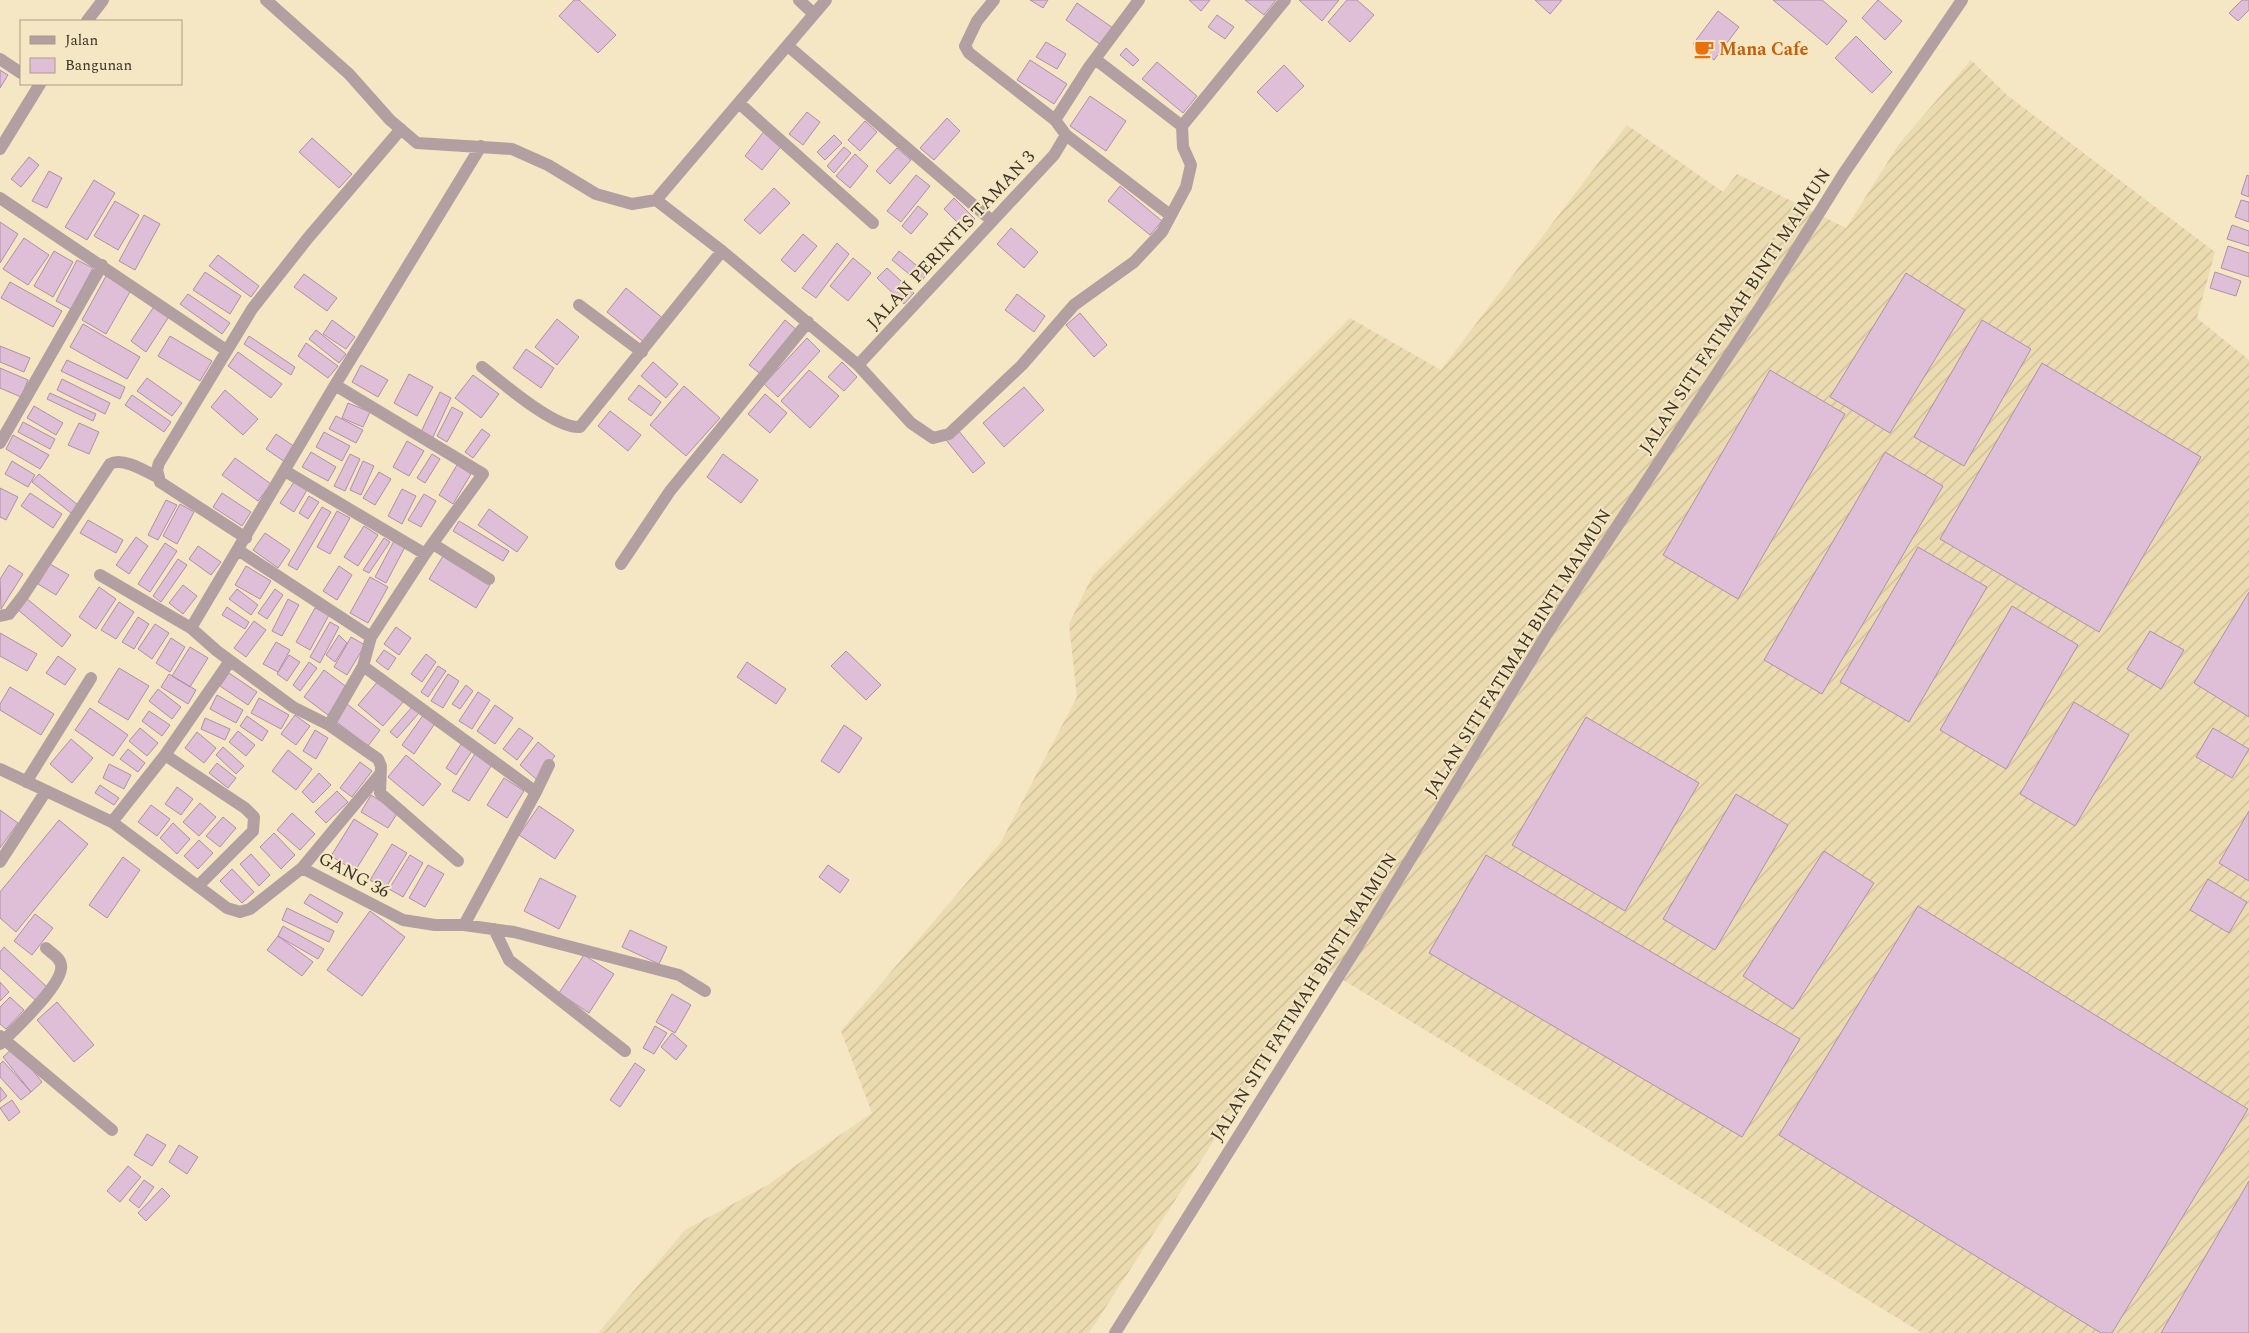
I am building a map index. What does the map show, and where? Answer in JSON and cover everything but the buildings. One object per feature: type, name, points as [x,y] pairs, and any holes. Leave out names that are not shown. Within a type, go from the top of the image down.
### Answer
[{"type":"street","points":[[88,20],[103,0]]},
{"type":"street","points":[[266,0],[349,74],[390,120],[418,143],[481,146],[512,150],[548,165],[596,194],[632,204],[656,200],[723,121],[740,104],[826,0]]},
{"type":"street","points":[[799,0],[814,14]]},
{"type":"street","points":[[1056,120],[1095,59],[1139,0]]},
{"type":"street","points":[[656,200],[722,251],[858,365],[911,423],[933,438],[949,434],[1016,371],[1074,305],[1134,262],[1162,232],[1186,187],[1191,165],[1183,147],[1182,126],[1285,0]]},
{"type":"street","name":"JALAN SITI FATIMAH BINTI MAIMUN","points":[[1115,1333],[1357,947],[1548,632],[1761,306],[1844,173],[1962,0]]},
{"type":"street","points":[[989,2],[965,46],[969,53],[1056,120],[1066,136],[1170,215]]},
{"type":"street","points":[[788,46],[991,220]]},
{"type":"street","points":[[0,59],[20,71]]},
{"type":"street","points":[[1095,59],[1182,126]]},
{"type":"street","points":[[0,149],[38,85]]},
{"type":"street","points":[[740,104],[873,223]]},
{"type":"street","points":[[157,477],[159,463],[165,450],[252,309],[401,129]]},
{"type":"street","name":"JALAN PERINTIS TAMAN 3","points":[[858,365],[991,220],[1054,155],[1066,136]]},
{"type":"street","points":[[191,628],[335,385],[481,146]]},
{"type":"street","points":[[0,198],[226,350]]},
{"type":"street","points":[[482,366],[538,409],[564,425],[575,427],[583,424],[722,251]]},
{"type":"street","points":[[0,444],[102,265]]},
{"type":"street","points":[[579,305],[642,352]]},
{"type":"street","points":[[621,564],[670,490],[808,322]]},
{"type":"street","points":[[330,725],[363,666],[371,637],[429,549],[483,474],[335,385]]},
{"type":"street","points":[[0,616],[9,614],[23,596],[110,464],[126,463],[157,477],[160,482],[246,538]]},
{"type":"street","points":[[285,470],[429,549],[489,579]]},
{"type":"street","points":[[238,550],[371,637]]},
{"type":"street","points":[[100,575],[191,628],[230,661],[293,707],[330,725],[378,759],[381,766],[380,793],[458,861]]},
{"type":"street","points":[[112,822],[165,755],[230,661]]},
{"type":"street","points":[[363,666],[536,792]]},
{"type":"street","points":[[26,782],[91,678]]},
{"type":"street","points":[[165,755],[245,808],[254,818],[253,831],[198,886]]},
{"type":"street","points":[[464,925],[549,765]]},
{"type":"street","name":"GANG 36","points":[[0,769],[112,822],[227,908],[240,912],[250,909],[302,868],[403,920],[435,925],[464,925],[514,932],[679,975],[704,991]]},
{"type":"street","points":[[302,868],[380,774]]},
{"type":"street","points":[[0,862],[46,791]]},
{"type":"street","points":[[494,929],[508,960],[625,1051]]},
{"type":"street","points":[[46,948],[60,960],[62,967],[60,976],[52,990],[2,1040],[112,1130]]},
{"type":"shaded area","points":[[1971,60],[2008,96],[2215,252],[2197,318],[2249,360],[2249,1333],[1922,1333],[1325,969],[1089,1333],[598,1333],[685,1230],[766,1186],[872,1113],[841,1031],[1001,842],[1077,697],[1069,624],[1093,575],[1350,318],[1441,370],[1627,125],[1723,192],[1737,174],[1846,228],[1899,144]]},
{"type":"place","name":"Mana Cafe","points":[[1704,49]]}]
